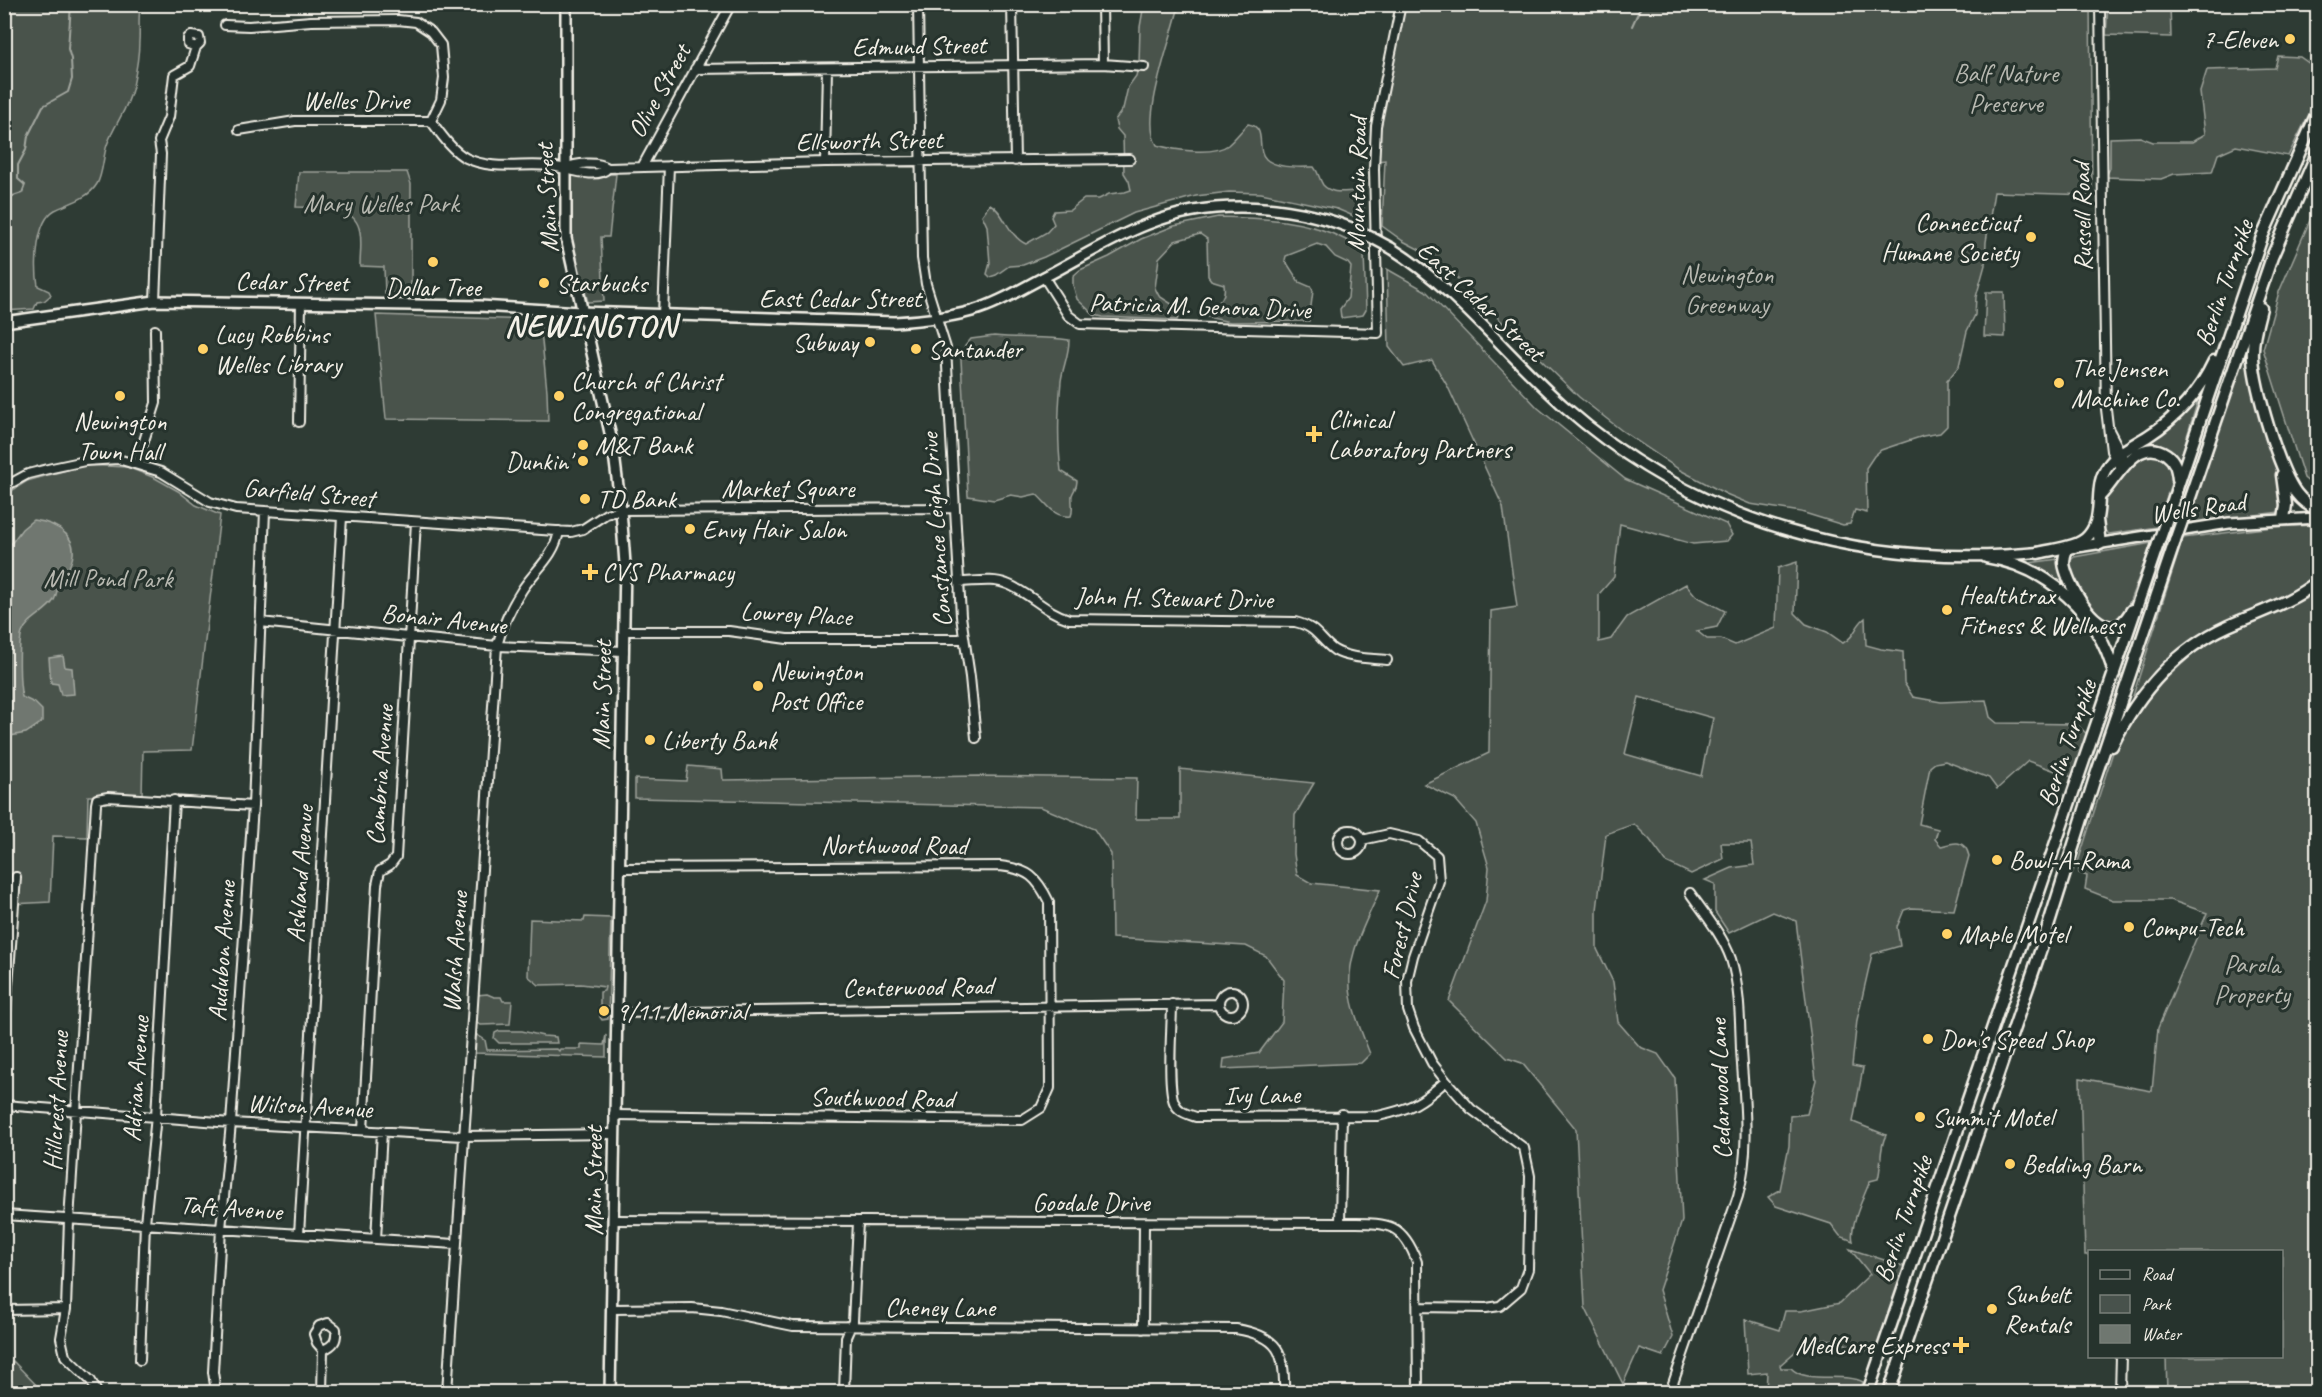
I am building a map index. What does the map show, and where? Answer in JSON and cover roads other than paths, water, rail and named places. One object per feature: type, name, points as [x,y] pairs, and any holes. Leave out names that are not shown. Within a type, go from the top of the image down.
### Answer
[{"type":"highway","name":"Berlin Turnpike","points":[[1868,1392],[2262,237],[2318,111]]},
{"type":"highway","name":"Berlin Turnpike","points":[[1889,1392],[2041,949],[2094,781],[2265,278],[2290,212],[2318,151]]},
{"type":"highway","points":[[2284,519],[2286,494],[2279,460],[2255,376],[2253,349],[2258,320],[2290,212]]},
{"type":"highway","points":[[2100,544],[2097,519],[2101,478],[2175,416],[2189,401],[2207,376],[2232,326]]},
{"type":"highway","points":[[2120,460],[2150,450],[2166,454],[2176,468],[2177,489]]},
{"type":"highway","points":[[2279,460],[2298,495],[2318,510]]},
{"type":"highway","points":[[2038,553],[2083,541],[2089,536],[2097,519]]},
{"type":"highway","points":[[2067,549],[2064,562],[2068,576],[2107,650],[2114,674]]},
{"type":"highway","points":[[1986,557],[2017,564],[2044,578],[2069,596],[2100,624],[2116,626],[2124,621],[2140,597]]},
{"type":"highway","points":[[2094,781],[2129,714],[2172,664],[2210,636],[2285,602],[2318,581]]},
{"type":"highway","points":[[1911,1265],[1931,1272]]},
{"type":"main road","name":"Main Street","points":[[566,4],[566,238],[613,446],[625,564],[610,1392]]},
{"type":"main road","name":"East Cedar Street","points":[[581,312],[896,322],[936,319],[973,311],[1003,299],[1147,224],[1208,209],[1241,207],[1278,209],[1323,219],[1361,232],[1391,248],[1440,285],[1574,414],[1628,455],[1678,485],[1762,522],[1827,541],[1918,556],[1986,557],[2085,546]]},
{"type":"main road","name":"Cedar Street","points":[[4,322],[155,300],[480,306],[581,312]]},
{"type":"main road","name":"Wells Road","points":[[2085,546],[2207,526],[2318,518]]},
{"type":"street","name":"Olive Street","points":[[642,167],[731,4]]},
{"type":"street","name":"Constance Leigh Drive","points":[[918,4],[922,258],[926,284],[946,348],[959,582],[976,738]]},
{"type":"street","points":[[1012,4],[1015,161]]},
{"type":"street","points":[[1102,4],[1103,64]]},
{"type":"street","name":"Mountain Road","points":[[1378,333],[1374,169],[1376,126],[1401,4]]},
{"type":"street","name":"Russell Road","points":[[2100,4],[2104,372],[2108,428],[2120,460]]},
{"type":"street","points":[[225,25],[249,26],[311,21],[398,20],[416,22],[430,32],[441,45],[444,78],[441,100],[430,121]]},
{"type":"street","points":[[155,300],[161,154],[159,141],[169,117],[174,75],[190,66],[196,47]]},
{"type":"street","name":"Edmund Street","points":[[695,69],[1103,64],[1144,67]]},
{"type":"street","points":[[825,162],[827,68]]},
{"type":"street","name":"Welles Drive","points":[[239,130],[295,121],[430,121],[463,157],[479,164],[565,168]]},
{"type":"street","name":"Ellsworth Street","points":[[565,168],[580,165],[602,165],[608,168],[825,162],[1130,159]]},
{"type":"street","points":[[663,315],[669,166]]},
{"type":"street","name":"Patricia M. Genova Drive","points":[[1044,277],[1068,315],[1080,324],[1378,333]]},
{"type":"street","points":[[299,422],[301,303]]},
{"type":"street","points":[[137,464],[157,398],[155,330]]},
{"type":"street","name":"Garfield Street","points":[[4,487],[28,474],[85,461],[118,459],[161,472],[210,502],[236,509],[559,531],[579,531],[606,514],[621,510]]},
{"type":"street","name":"Market Square","points":[[621,510],[955,508]]},
{"type":"street","name":"Audubon Avenue","points":[[216,1392],[213,1372],[221,1230],[231,1123],[253,806],[265,511]]},
{"type":"street","name":"Ashland Avenue","points":[[299,1234],[342,517]]},
{"type":"street","name":"Cambria Avenue","points":[[363,1130],[377,885],[380,871],[390,865],[396,857],[416,522]]},
{"type":"street","name":"Walsh Avenue","points":[[447,1392],[455,1244],[497,646],[505,621],[520,592],[554,550],[559,531]]},
{"type":"street","name":"John H. Stewart Drive","points":[[959,582],[1006,583],[1044,609],[1069,619],[1295,622],[1312,628],[1330,647],[1343,654],[1386,660]]},
{"type":"street","name":"Bonair Avenue","points":[[260,622],[497,646],[624,651]]},
{"type":"street","name":"Lowrey Place","points":[[625,631],[729,631],[787,639],[964,639]]},
{"type":"street","name":"Hillcrest Avenue","points":[[97,1392],[91,1382],[65,1356],[61,1338],[66,1309],[69,1220],[97,800],[108,797],[174,800]]},
{"type":"street","points":[[174,800],[253,806]]},
{"type":"street","name":"Adrian Avenue","points":[[140,1360],[145,1223],[156,1116],[174,800]]},
{"type":"street","name":"Forest Drive","points":[[1362,840],[1389,834],[1419,841],[1437,856],[1439,881],[1413,956],[1407,981],[1408,1010],[1414,1028],[1432,1064],[1471,1109],[1524,1148],[1530,1176],[1528,1269],[1521,1288],[1500,1306],[1486,1308],[1418,1307]]},
{"type":"street","name":"Northwood Road","points":[[619,868],[1000,866],[1019,868],[1032,876],[1043,889],[1049,902],[1050,1005]]},
{"type":"street","points":[[4,1040],[16,877]]},
{"type":"street","name":"Cedarwood Lane","points":[[1670,1392],[1738,1196],[1747,1146],[1740,1021],[1735,976],[1723,944],[1690,893]]},
{"type":"street","name":"Ivy Lane","points":[[1173,1004],[1171,1088],[1174,1104],[1183,1114],[1196,1117],[1342,1114],[1378,1116],[1405,1110],[1424,1100],[1446,1082]]},
{"type":"street","name":"Centerwood Road","points":[[618,1012],[1219,1004]]},
{"type":"street","name":"Southwood Road","points":[[614,1115],[1022,1120],[1041,1108],[1050,1088],[1050,1005]]},
{"type":"street","name":"Wilson Avenue","points":[[4,1105],[231,1123],[463,1136],[614,1134]]},
{"type":"street","points":[[1340,1223],[1342,1114]]},
{"type":"street","points":[[376,1239],[382,1131]]},
{"type":"street","name":"Taft Avenue","points":[[4,1215],[455,1244]]},
{"type":"street","name":"Goodale Drive","points":[[614,1220],[1144,1224],[1340,1223],[1374,1224],[1396,1228],[1410,1242],[1417,1262],[1418,1392]]},
{"type":"street","points":[[844,1392],[846,1337],[853,1321],[858,1222]]},
{"type":"street","points":[[1143,1329],[1144,1224]]},
{"type":"street","name":"Cheney Lane","points":[[613,1309],[692,1308],[721,1311],[793,1326],[1236,1329],[1255,1332],[1268,1338],[1281,1354],[1284,1392]]},
{"type":"street","points":[[4,1310],[66,1309]]},
{"type":"street","points":[[322,1392],[323,1350]]},
{"type":"street","points":[[2121,1358],[2121,1392]]},
{"type":"water","points":[[33,520],[52,525],[66,534],[71,541],[73,557],[60,581],[54,600],[28,623],[22,633],[19,665],[22,697],[35,703],[42,710],[42,722],[26,733],[5,737],[5,552],[22,529]]},
{"type":"water","points":[[63,656],[65,667],[72,668],[74,694],[61,695],[58,684],[51,683],[49,658]]},
{"type":"waterway","points":[[4,199],[22,193],[25,185],[18,179],[18,165],[26,150],[28,136],[43,106],[68,92],[72,79],[68,49],[71,4]]},
{"type":"waterway","points":[[1632,26],[1642,4]]},
{"type":"place","name":"7-Eleven","points":[[2290,39]]},
{"type":"place","name":"Connecticut Humane Society","points":[[2031,237]]},
{"type":"place","name":"Dollar Tree","points":[[433,262]]},
{"type":"place","name":"Starbucks","points":[[544,283]]},
{"type":"place","name":"Subway","points":[[870,342]]},
{"type":"place","name":"Lucy Robbins Welles Library","points":[[203,349]]},
{"type":"place","name":"Santander","points":[[916,349]]},
{"type":"place","name":"The Jensen Machine Co.","points":[[2059,383]]},
{"type":"place","name":"Newington Town Hall","points":[[120,396]]},
{"type":"place","name":"Church of Christ Congregational","points":[[559,396]]},
{"type":"place","name":"Clinical Laboratory Partners","points":[[1314,434]]},
{"type":"place","name":"M&T Bank","points":[[583,445]]},
{"type":"place","name":"Dunkin'","points":[[583,461]]},
{"type":"place","name":"TD Bank","points":[[585,499]]},
{"type":"place","name":"Envy Hair Salon","points":[[690,529]]},
{"type":"place","name":"CVS Pharmacy","points":[[590,572]]},
{"type":"place","name":"Healthtrax Fitness & Wellness","points":[[1947,610]]},
{"type":"place","name":"Newington Post Office","points":[[758,686]]},
{"type":"place","name":"Liberty Bank","points":[[650,740]]},
{"type":"place","name":"Bowl-A-Rama","points":[[1997,860]]},
{"type":"place","name":"Compu-Tech","points":[[2129,927]]},
{"type":"place","name":"Maple Motel","points":[[1947,934]]},
{"type":"place","name":"9/11 Memorial","points":[[604,1011]]},
{"type":"place","name":"Don's Speed Shop","points":[[1928,1039]]},
{"type":"place","name":"Summit Motel","points":[[1920,1117]]},
{"type":"place","name":"Bedding Barn","points":[[2010,1164]]},
{"type":"place","name":"Sunbelt Rentals","points":[[1992,1309]]},
{"type":"place","name":"MedCare Express","points":[[1961,1345]]},
{"type":"district","name":"NEWINGTON","points":[[591,325]]},
{"type":"park label","name":"Balf Nature Preserve","points":[[2006,88]]},
{"type":"park label","name":"Mary Welles Park","points":[[381,203]]},
{"type":"park label","name":"Newington Greenway","points":[[1727,289]]},
{"type":"park label","name":"Mill Pond Park","points":[[108,578]]},
{"type":"park label","name":"Parola Property","points":[[2252,979]]}]
